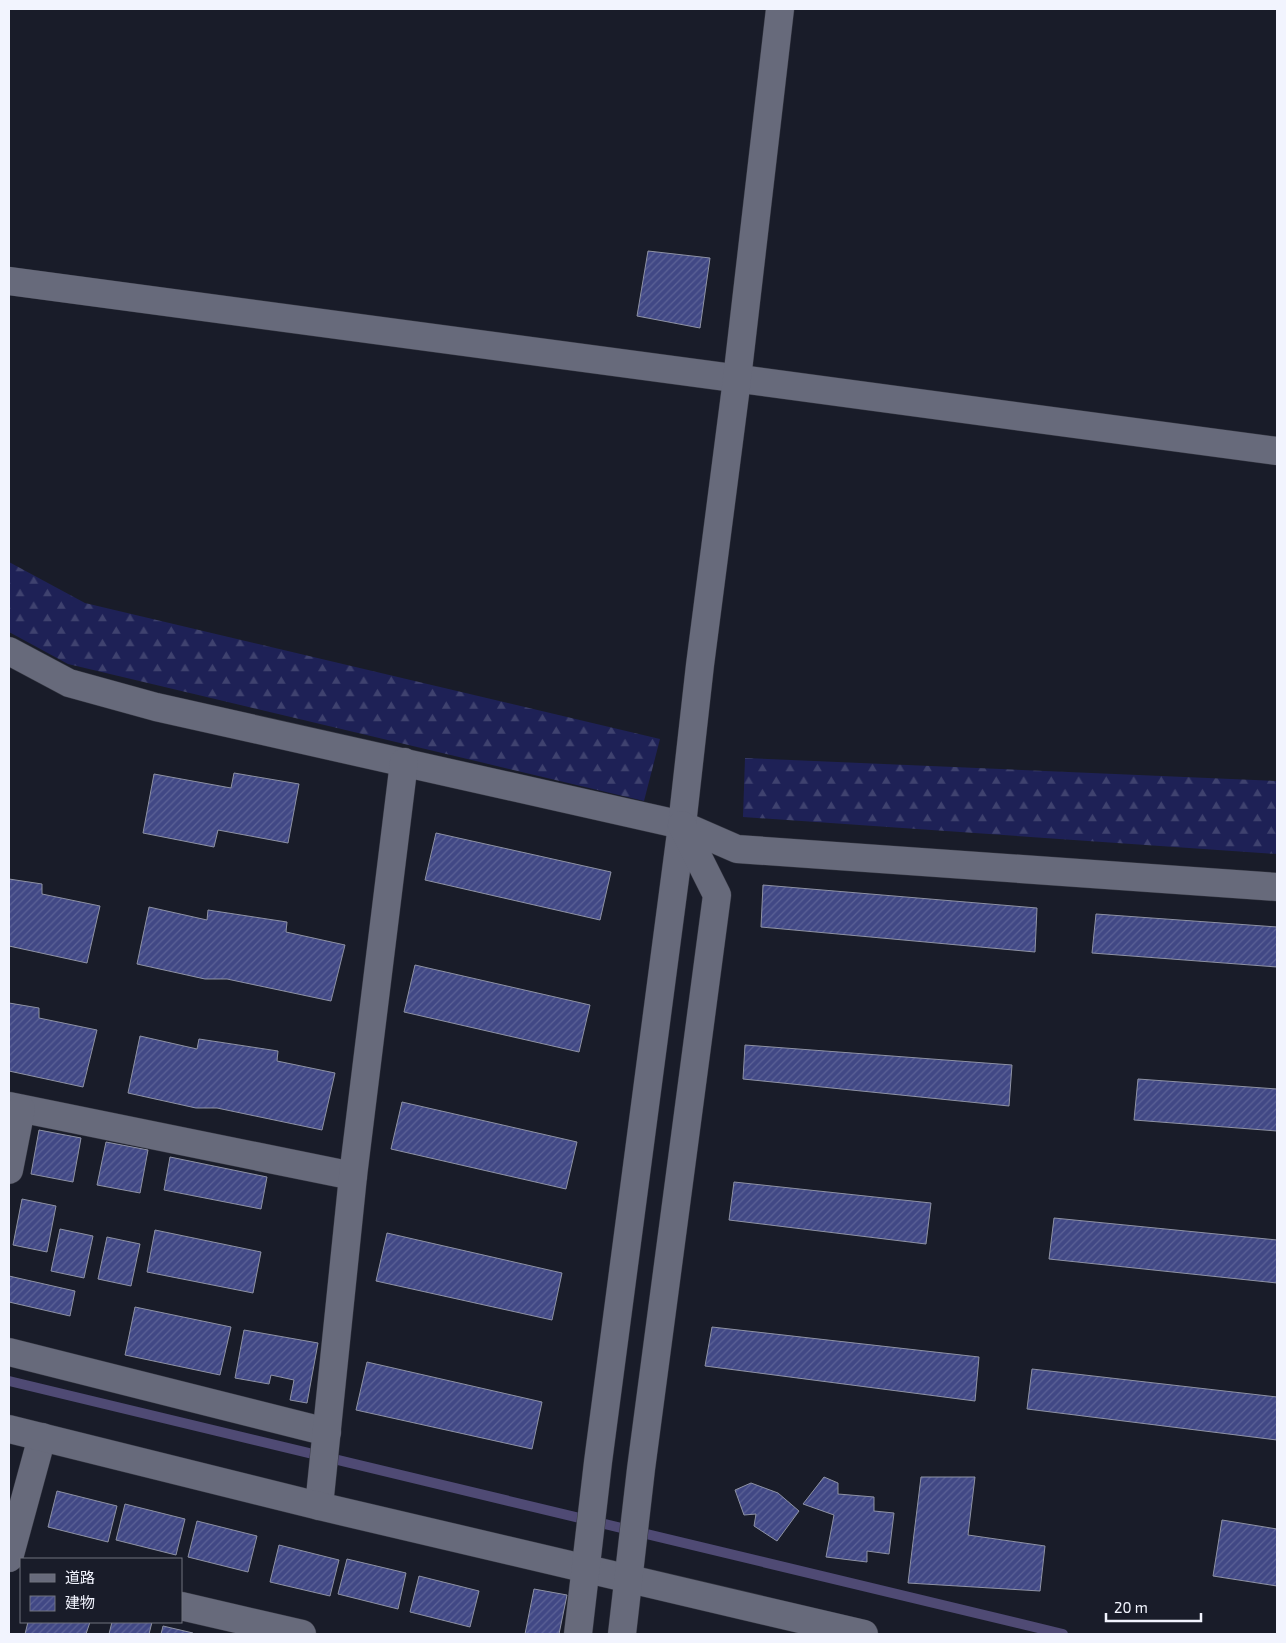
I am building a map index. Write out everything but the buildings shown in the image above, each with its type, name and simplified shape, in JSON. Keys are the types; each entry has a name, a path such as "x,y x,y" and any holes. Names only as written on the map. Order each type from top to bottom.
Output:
{"street":[{"path":"578,1634 599,1452 682,825 780,9"},
{"path":"9,281 1277,451"},
{"path":"9,651 69,683 156,706 682,825 737,849 1277,887"},
{"path":"319,1506 353,1176 404,762"},
{"path":"622,1634 641,1469 717,895 682,825"},
{"path":"9,1170 15,1108 353,1176"},
{"path":"9,1352 327,1432"},
{"path":"9,1429 319,1506 629,1578 821,1629 864,1634"},
{"path":"9,1558 42,1437"},
{"path":"182,1606 302,1634"}],"green space":[{"path":"9,562 85,603 660,739 644,801 68,664 9,632"},
{"path":"745,758 1277,781 1277,854 743,817"}],"waterway":[{"path":"9,1381 1063,1634"}]}
